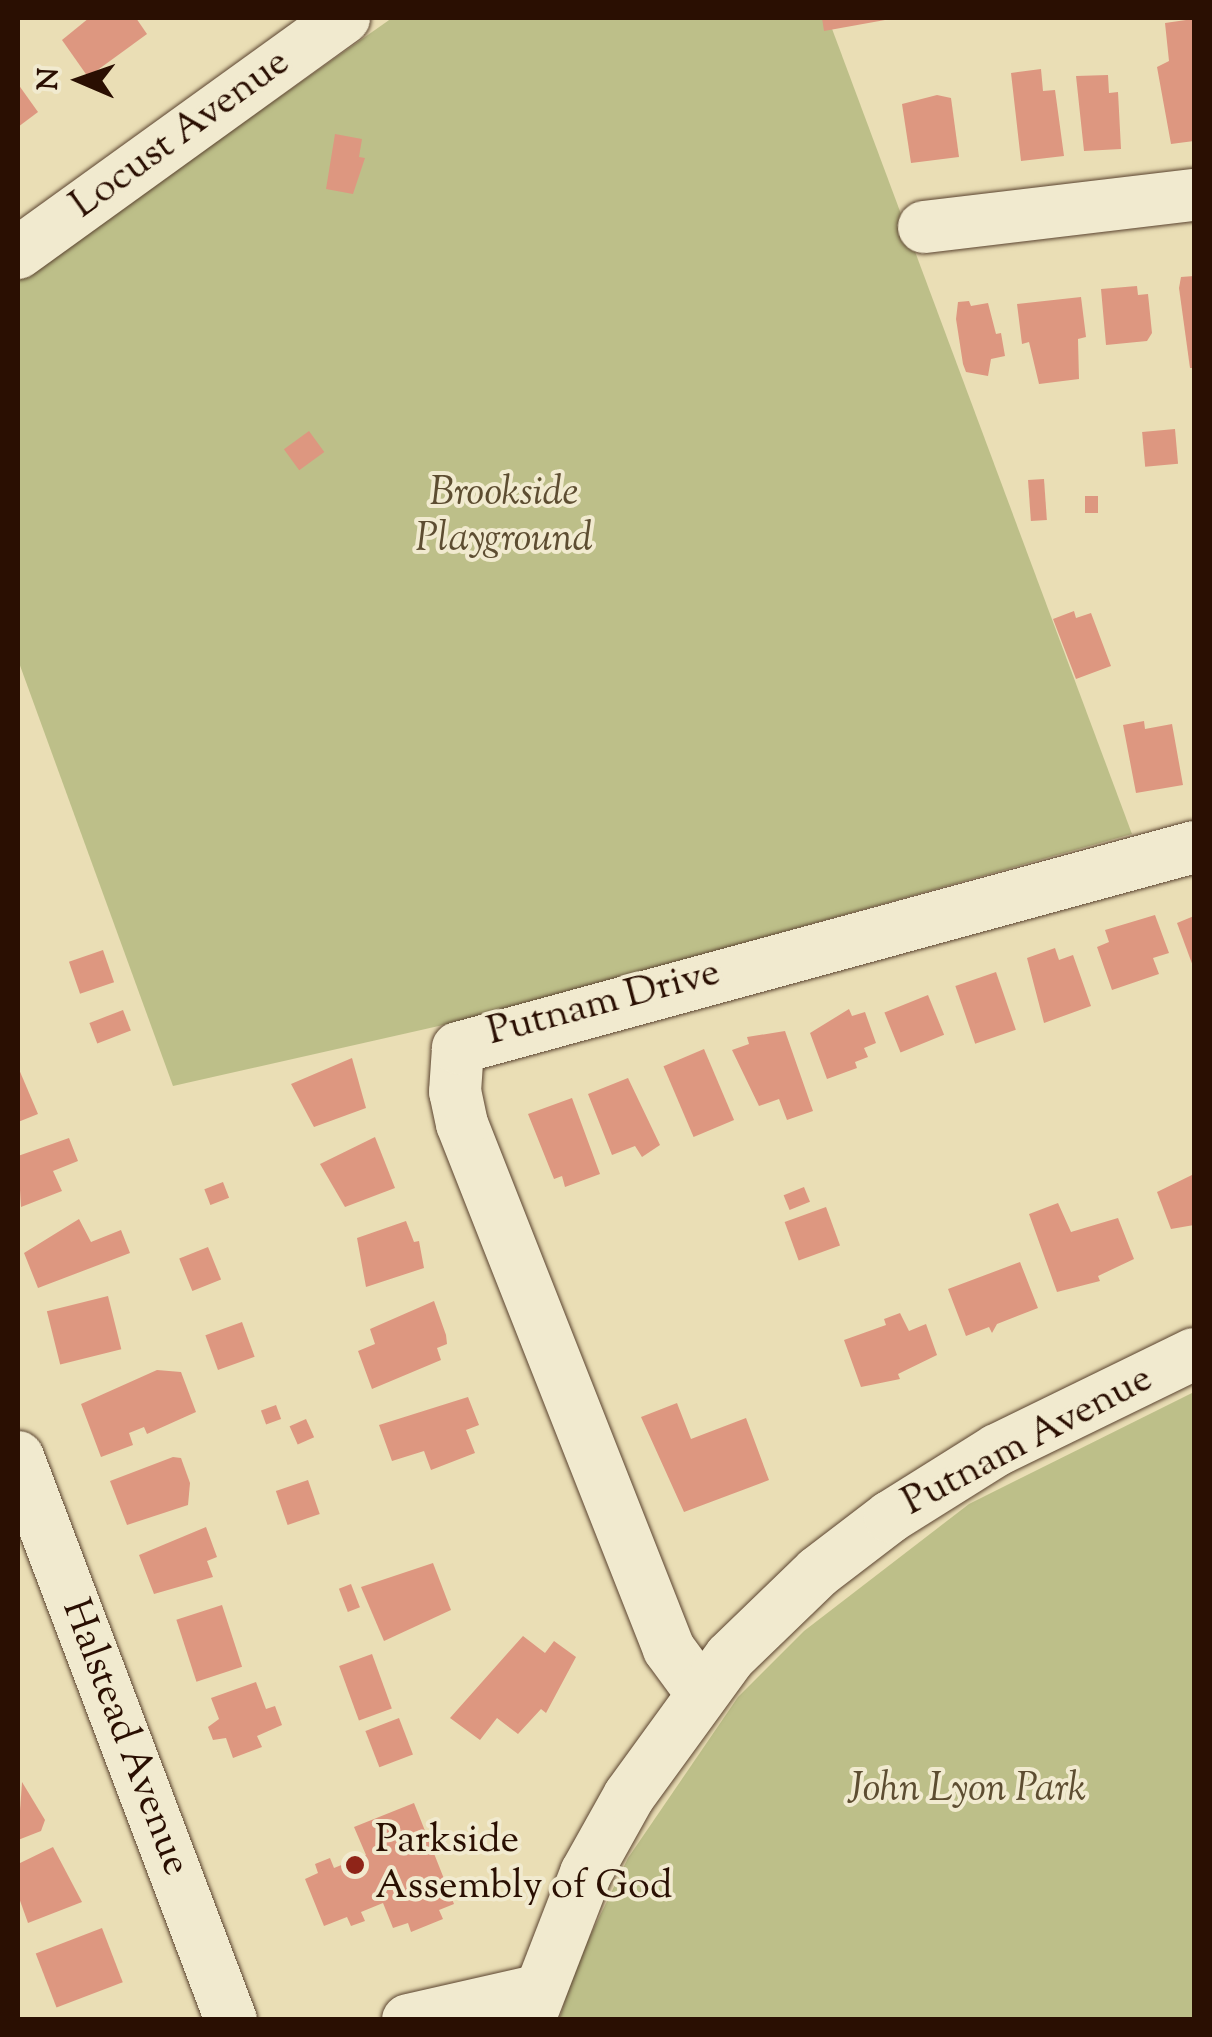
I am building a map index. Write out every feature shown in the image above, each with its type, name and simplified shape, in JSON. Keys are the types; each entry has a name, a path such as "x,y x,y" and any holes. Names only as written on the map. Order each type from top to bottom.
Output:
{"street":[{"name":"Locust Avenue","path":"18,253 344,18"},
{"path":"924,227 1194,195"},
{"name":"Putnam Drive","path":"702,1694 668,1649 462,1124 455,1092 458,1048 492,1034 1194,846"},
{"name":"Putnam Avenue","path":"533,2006 586,1872 628,1796 730,1657 818,1572 890,1517 997,1450 1194,1354"},
{"name":"Halstead Avenue","path":"18,1457 231,2020"},
{"path":"408,2020 533,2006"}],"green space":[{"name":"Brookside Playground","path":"392,18 828,18 1132,834 483,1016 173,1086 18,660 18,281"},
{"name":"John Lyon Park","path":"1194,1392 1194,2019 559,2020 575,1967 628,1858 738,1697 804,1631 969,1504"}],"building":[{"path":"89,18 136,18 147,34 88,77 62,40"},
{"path":"822,18 885,18 885,20 824,31"},
{"path":"1193,19 1194,141 1171,144 1157,67 1169,61 1165,23"},
{"path":"1041,69 1043,91 1055,90 1064,156 1021,161 1011,73"},
{"path":"1108,75 1109,93 1118,92 1121,149 1084,151 1076,76"},
{"path":"18,84 38,112 18,127"},
{"path":"937,95 951,98 959,157 911,163 902,104"},
{"path":"335,134 362,139 359,157 365,158 353,194 326,189"},
{"path":"1194,276 1194,368 1190,368 1179,288 1181,277"},
{"path":"1137,286 1138,295 1148,294 1152,333 1147,341 1106,345 1101,289"},
{"path":"1081,297 1086,337 1078,339 1079,379 1039,384 1029,342 1022,344 1017,304"},
{"path":"969,301 971,306 988,303 996,334 1001,333 1005,356 991,359 988,376 966,372 963,364 956,319 958,302"},
{"path":"1175,429 1178,464 1145,467 1142,432"},
{"path":"309,431 324,452 299,470 284,449"},
{"path":"1044,479 1047,520 1031,521 1028,480"},
{"path":"1085,496 1098,496 1098,513 1085,513"},
{"path":"1074,611 1076,618 1091,613 1111,666 1076,679 1053,619"},
{"path":"1144,721 1145,729 1172,724 1183,785 1136,793 1123,725"},
{"path":"1155,915 1169,953 1153,958 1159,974 1112,990 1097,947 1109,942 1105,930"},
{"path":"1194,916 1194,969 1177,923"},
{"path":"1055,948 1059,960 1073,955 1091,1006 1044,1023 1027,958"},
{"path":"103,950 114,982 80,994 69,962"},
{"path":"996,972 1016,1030 975,1044 955,986"},
{"path":"928,995 944,1035 901,1052 884,1013"},
{"path":"849,1009 852,1016 865,1012 876,1043 864,1048 868,1057 855,1062 857,1068 827,1079 810,1033"},
{"path":"123,1010 131,1031 97,1043 89,1023"},
{"path":"785,1031 813,1111 787,1120 779,1099 759,1106 732,1050 749,1044 747,1037"},
{"path":"704,1049 734,1120 694,1137 663,1066"},
{"path":"352,1058 366,1108 314,1127 291,1084"},
{"path":"18,1067 38,1114 18,1122"},
{"path":"628,1078 660,1145 642,1157 635,1146 612,1155 588,1094"},
{"path":"572,1098 600,1174 565,1187 562,1176 554,1179 528,1114"},
{"path":"375,1137 395,1188 345,1207 320,1164"},
{"path":"69,1138 78,1161 53,1171 62,1191 21,1207 18,1156"},
{"path":"1194,1174 1194,1225 1171,1229 1157,1192"},
{"path":"223,1182 229,1198 210,1205 204,1189"},
{"path":"804,1187 810,1202 790,1210 784,1195"},
{"path":"1058,1203 1071,1232 1118,1218 1134,1259 1098,1276 1100,1281 1057,1292 1029,1214"},
{"path":"826,1207 840,1246 799,1261 785,1222"},
{"path":"79,1219 91,1242 121,1230 130,1253 38,1288 24,1253"},
{"path":"406,1221 414,1242 419,1241 424,1268 366,1287 357,1238"},
{"path":"208,1247 221,1279 192,1291 179,1259"},
{"path":"1020,1262 1038,1308 997,1324 992,1333 989,1327 966,1336 948,1289"},
{"path":"108,1296 121,1349 60,1365 47,1311"},
{"path":"434,1301 446,1335 447,1344 437,1348 441,1360 372,1389 358,1351 375,1344 370,1329"},
{"path":"900,1313 909,1331 926,1324 937,1355 898,1374 900,1379 861,1387 844,1340 886,1325 884,1319"},
{"path":"242,1322 255,1357 218,1370 205,1335"},
{"path":"157,1370 181,1372 196,1412 147,1434 144,1427 129,1433 133,1445 101,1457 81,1404"},
{"path":"468,1397 479,1425 466,1430 475,1453 431,1470 424,1451 392,1461 379,1425"},
{"path":"677,1403 691,1439 746,1418 769,1480 684,1512 641,1417"},
{"path":"276,1405 281,1419 266,1425 261,1410"},
{"path":"306,1419 314,1437 298,1445 290,1426"},
{"path":"173,1457 181,1458 190,1483 188,1505 127,1525 110,1481"},
{"path":"308,1480 320,1514 288,1525 276,1491"},
{"path":"206,1527 217,1557 207,1561 213,1577 154,1594 139,1555"},
{"path":"433,1563 451,1610 384,1641 361,1587"},
{"path":"351,1584 360,1607 348,1612 339,1589"},
{"path":"222,1605 242,1667 196,1682 176,1620"},
{"path":"523,1636 545,1653 554,1641 576,1657 546,1713 541,1709 518,1734 497,1718 480,1740 450,1718"},
{"path":"372,1654 392,1709 359,1720 339,1666"},
{"path":"256,1682 266,1709 275,1706 282,1725 257,1736 262,1747 233,1758 226,1738 213,1740 208,1727 219,1719 211,1698"},
{"path":"399,1718 413,1754 379,1767 365,1731"},
{"path":"22,1782 45,1820 41,1831 18,1840"},
{"name":"Parkside Assembly of God","path":"414,1803 454,1904 439,1910 443,1919 411,1932 408,1923 393,1928 383,1903 361,1912 365,1921 351,1926 347,1917 324,1926 305,1879 318,1873 315,1864 330,1858 334,1868 366,1855 354,1827"},
{"path":"53,1847 82,1902 28,1923 18,1895 18,1864"},
{"path":"102,1928 123,1982 57,2008 36,1953"}],"place":[{"name":"Parkside Assembly of God","path":"355,1865"}]}
